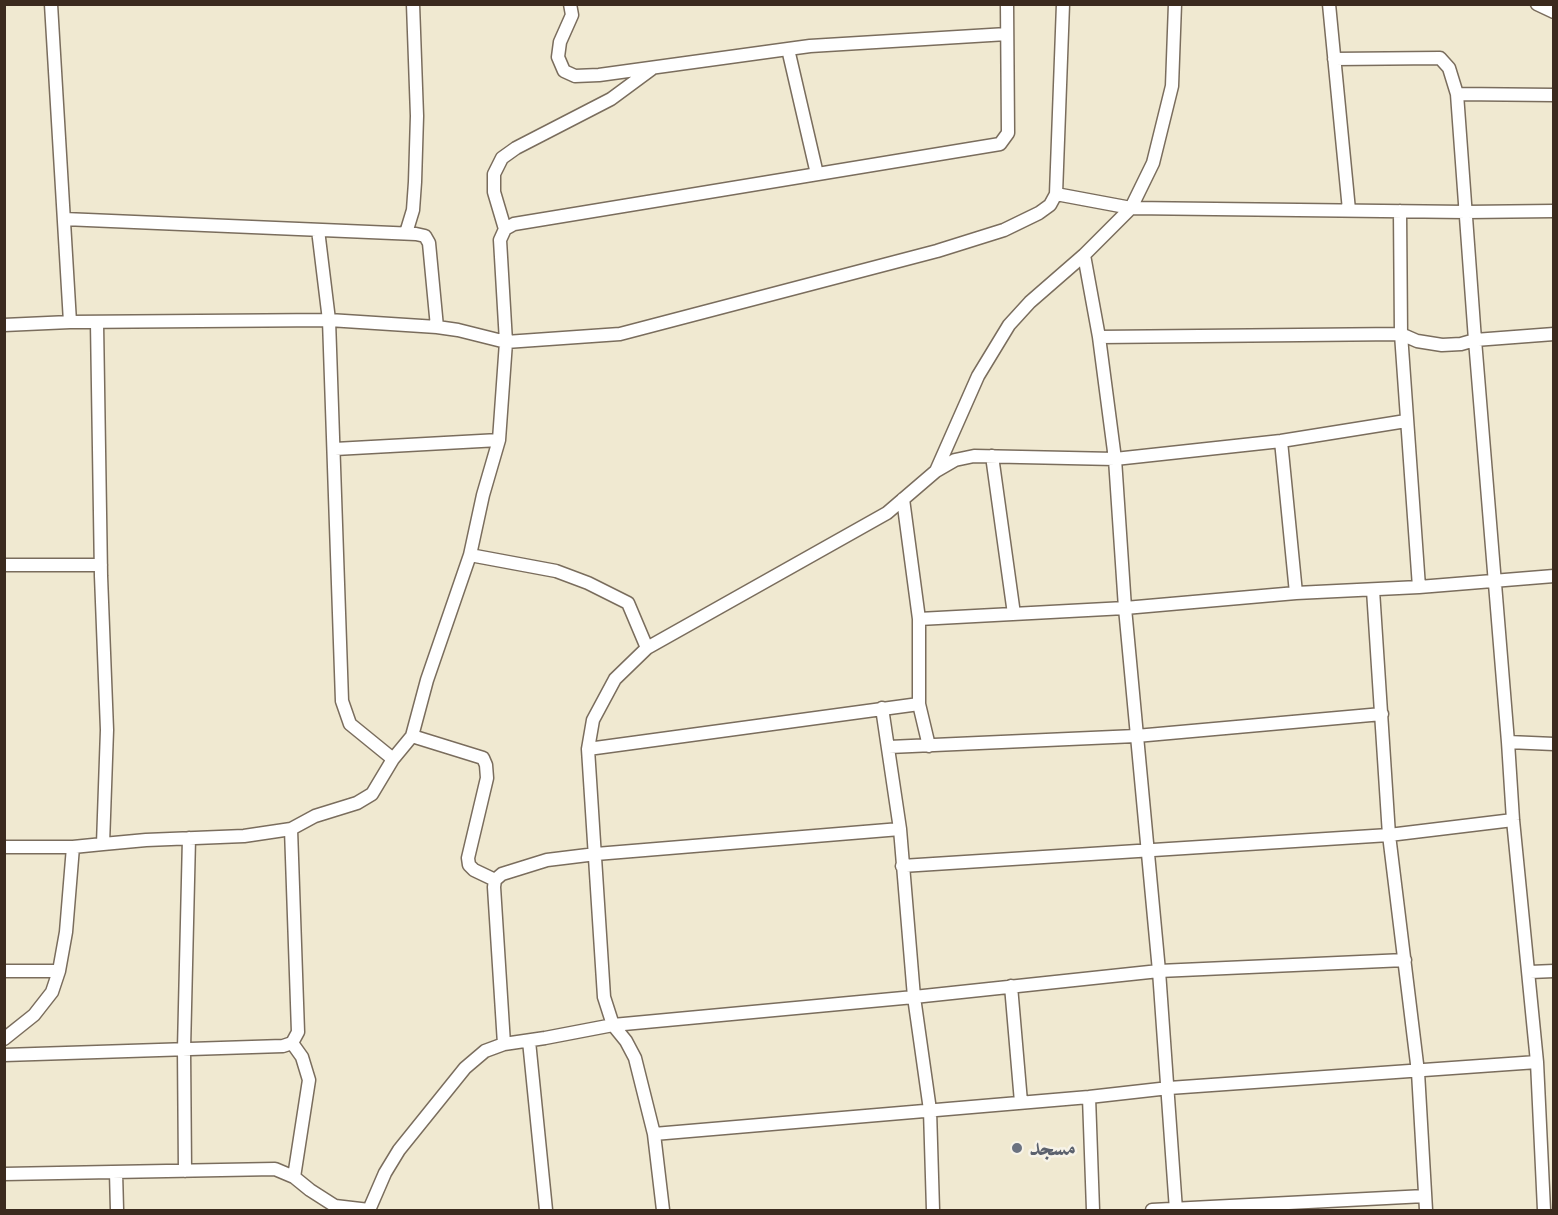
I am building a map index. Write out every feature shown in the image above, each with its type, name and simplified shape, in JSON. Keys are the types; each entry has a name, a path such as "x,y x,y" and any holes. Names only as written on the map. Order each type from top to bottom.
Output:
{"street":[{"path":"51,4 69,322"},
{"path":"406,233 412,210 416,162 417,116 413,4"},
{"path":"570,4 572,15 560,42 558,57 564,71 575,76 653,68 810,45 1007,34"},
{"path":"5,846 73,847 244,836 291,829 315,816 357,803 372,794 393,759 412,736 428,680 470,555 483,495 499,440 506,342 500,240 505,229 514,224 1000,144 1008,133 1007,4"},
{"path":"4,325 69,322 329,320 437,327 506,342 620,334 937,251 1004,230 1039,213 1050,205 1056,194 1064,4"},
{"path":"936,471 978,376 1009,324 1131,208 1153,163 1172,86 1175,4"},
{"path":"1329,4 1349,210"},
{"path":"1537,4 1554,12"},
{"path":"788,49 817,174"},
{"path":"1334,59 1440,58 1449,68 1457,94 1474,340 1513,820 1538,1062 1544,1210"},
{"path":"505,229 494,192 494,174 502,158 516,148 611,99 653,68"},
{"path":"1457,94 1554,95"},
{"path":"1056,194 1131,208 1554,211"},
{"path":"1400,211 1401,334 1419,587"},
{"path":"64,219 406,233 425,236 429,243 437,327"},
{"path":"318,230 329,320 342,701 350,724 393,759"},
{"path":"1084,255 1099,337 1115,459 1125,608 1169,1088 1176,1210"},
{"path":"97,323 101,565 107,730 103,844"},
{"path":"1099,337 1401,334 1417,341 1442,345 1461,344 1474,340 1554,334"},
{"path":"663,1210 654,1134 635,1058 626,1041 613,1025 604,997 588,749 593,720 615,679 647,648 887,513 936,471 955,460 974,456 1115,459 1281,441 1406,421"},
{"path":"335,449 499,440"},
{"path":"1281,441 1296,593"},
{"path":"992,456 1014,614"},
{"path":"903,499 919,619 919,704 928,746"},
{"path":"470,555 556,572 588,583 628,603 647,648"},
{"path":"4,565 101,565"},
{"path":"919,619 1125,608 1296,593 1419,587 1554,576"},
{"path":"1373,590 1389,835 1418,1071 1426,1210"},
{"path":"588,749 919,704"},
{"path":"882,708 900,829 914,997 930,1110 933,1210"},
{"path":"889,747 1136,736 1382,714"},
{"path":"412,736 483,758 487,778 468,858 469,865 474,870 495,880"},
{"path":"1508,742 1554,744"},
{"path":"902,866 1389,835 1513,820"},
{"path":"4,1055 283,1046 292,1043 298,1032 291,829"},
{"path":"504,1044 494,887 495,880 502,874 547,860 596,854 900,829"},
{"path":"185,1171 184,1049 189,838"},
{"path":"4,1039 34,1015 52,992 66,932 73,847"},
{"path":"4,1174 275,1169 294,1177 335,1206 369,1210 385,1173 399,1150 465,1068 485,1051 504,1044 613,1025 914,997 1159,970 1405,960"},
{"path":"4,971 58,971"},
{"path":"1530,972 1554,971"},
{"path":"1011,986 1021,1102"},
{"path":"529,1041 546,1210"},
{"path":"292,1043 302,1057 309,1080 294,1177"},
{"path":"654,1134 1089,1097 1169,1088 1538,1062"},
{"path":"1089,1097 1094,1210"},
{"path":"116,1172 117,1210"},
{"path":"1152,1210 1425,1196"}],"place":[{"name":"مسجد","path":"1017,1148"}]}
